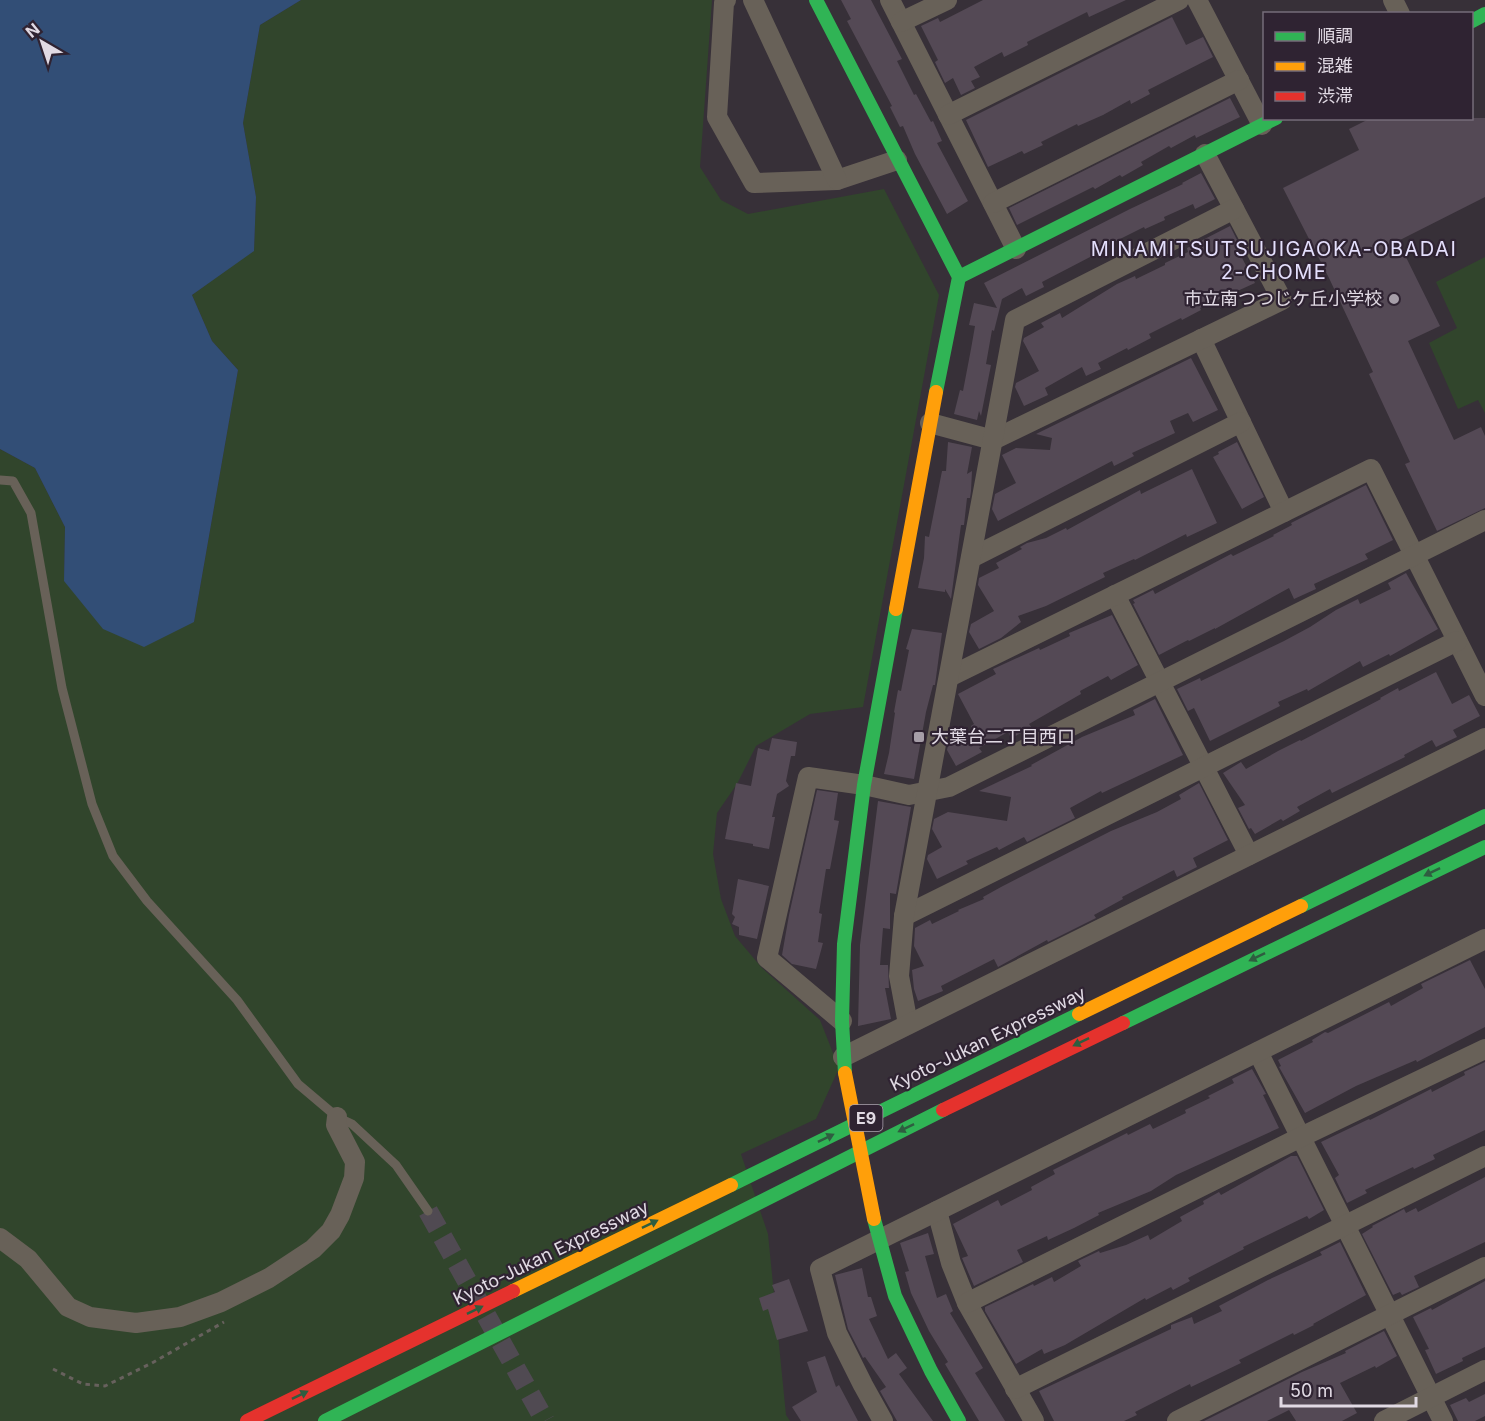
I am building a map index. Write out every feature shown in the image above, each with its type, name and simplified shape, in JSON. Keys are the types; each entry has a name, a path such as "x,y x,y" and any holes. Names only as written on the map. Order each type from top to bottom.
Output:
{"main road":[{"path":"816,0 959,277 864,785 844,944 842,1021 844,1065 874,1219 895,1296 931,1371 959,1421"},
{"path":"959,277 1269,122"},
{"name":"Kyoto-Jukan Expressway","path":"248,1421 1485,816"},
{"name":"E9","path":"325,1421 885,1138 1485,847"}],"street":[{"path":"726,0 717,117 753,183 837,180 897,160"},
{"path":"753,0 837,180"},
{"path":"890,0 1016,249"},
{"path":"901,22 947,0"},
{"path":"948,115 1179,0"},
{"path":"1197,0 1239,80 1263,114"},
{"path":"993,203 1239,80"},
{"path":"930,423 993,440 1282,300 1205,154"},
{"path":"908,1024 899,976 904,916 1015,320 1234,209"},
{"path":"1201,339 1284,512"},
{"path":"971,558 1241,422"},
{"path":"949,677 1371,469 1485,696"},
{"path":"842,1021 767,958 808,777 864,785 909,795 949,787 1485,520"},
{"path":"1115,595 1249,855"},
{"path":"904,916 1457,640"},
{"path":"844,1065 908,1024 1485,738"},
{"path":"883,1421 862,1386 837,1333 820,1269 1258,1052 1483,946"},
{"path":"967,1303 1301,1137 1485,1049"},
{"path":"1258,1052 1443,1421"},
{"path":"0,1238 28,1259 68,1307 90,1317 136,1323 180,1317 221,1302 269,1278 313,1249 331,1231 340,1215 354,1178 355,1162 336,1125 337,1117"},
{"path":"1015,1389 1485,1156"},
{"path":"937,1211 951,1263 967,1303 1034,1421"},
{"path":"1177,1421 1485,1267"},
{"path":"1384,1421 1485,1370"}],"lane":[{"path":"0,480 13,481 31,513 67,710 92,804 113,856 147,901 237,1000 298,1084 337,1117 352,1124 396,1166 428,1211"}],"path":[{"path":"53,1369 83,1384 105,1386 152,1363 224,1322"}],"green space":[{"path":"301,0 712,0 700,167 721,200 748,214 884,189 939,295 863,707 810,714 756,746 737,784 717,813 713,854 721,899 735,936 762,968 820,1020 839,1068 816,1119 741,1154 768,1234 786,1415 790,1421 0,1421 0,449 35,468 65,527 64,581 194,622 238,370 212,341 192,295 254,250 256,197 243,123 260,25"},
{"path":"1485,257 1485,413 1478,400 1458,409 1429,343 1457,328 1436,282"}],"water":[{"path":"0,0 301,0 260,25 243,123 256,197 254,251 192,295 212,341 238,370 194,622 144,647 103,629 64,581 65,527 35,468 0,449"}],"building":[{"path":"841,0 871,0 902,59 897,61 914,95 916,94 931,122 933,121 942,141 937,143 968,201 947,214 847,21 851,19"},
{"path":"983,0 1126,0 1089,17 1087,12 1027,42 1028,45 1004,57 1002,52 974,67 980,77 971,81 975,88 961,95 953,78 945,83 935,62 938,60 921,26 938,18 940,22"},
{"path":"1172,17 1186,45 1203,37 1213,57 1148,90 1150,94 1131,104 1130,100 1103,115 1078,126 1077,124 1041,142 1043,145 1024,154 1022,151 988,167 966,120"},
{"path":"1230,98 1240,117 1196,138 1195,135 1171,148 1169,146 1141,162 1143,165 1122,177 1120,175 1095,189 1093,187 1017,225 1009,208"},
{"path":"1485,118 1485,197 1398,241 1440,326 1408,341 1454,440 1481,427 1485,436 1485,508 1437,531 1405,464 1410,462 1369,374 1373,372 1283,188 1359,150 1349,129 1367,120"},
{"path":"1201,173 1215,199 1195,209 1193,204 1164,217 1165,220 1145,229 1144,227 1116,241 1042,282 1044,287 1026,296 1022,288 1002,299 994,331 992,330 986,364 991,365 981,416 979,411 977,420 954,414 960,390 963,391 971,349 975,326 969,325 974,303 997,308 984,283"},
{"path":"1230,226 1242,250 1239,252 1255,283 1149,334 1151,338 1098,363 1101,369 1086,376 1082,367 1045,388 1048,395 1024,406 1015,387 1016,383 1039,371 1023,341 1024,338 1044,327 1041,323 1060,313 1062,318 1117,284 1135,276 1136,279 1165,265 1188,252 1187,248"},
{"path":"1191,358 1218,410 1193,422 1188,413 1170,421 1175,433 1132,453 1134,456 1114,466 1112,461 998,521 992,509 995,494 1016,483 1002,455 1016,448 1050,450 1052,438 1036,434"},
{"path":"948,442 972,447 967,474 972,471 971,491 970,498 967,498 964,525 961,525 951,599 945,589 945,592 918,588 924,558 925,536 929,537 942,471 946,471"},
{"path":"1237,442 1264,497 1242,509 1213,457"},
{"path":"1192,469 1217,523 1187,537 1186,534 1135,560 1103,573 1105,577 1046,606 1018,616 1021,622 1001,638 979,649 969,632 971,624 994,611 978,585 979,578 999,568 996,563 1022,549 1020,547 1027,543 1046,538 1066,528 1067,530 1140,490 1141,494"},
{"path":"1366,485 1393,540 1365,554 1368,559 1314,584 1316,589 1294,599 1289,588 1215,629 1159,655 1133,600 1153,590 1155,594 1231,554 1233,556 1274,536 1292,525 1291,523"},
{"path":"1406,573 1438,629 1390,656 1389,654 1363,667 1360,661 1308,691 1307,689 1278,702 1280,706 1210,741 1194,708 1188,711 1177,689 1200,678 1201,681 1284,641 1358,599 1360,604 1391,589 1388,583"},
{"path":"1112,615 1138,665 1111,680 1108,676 1080,691 1081,694 1029,724 1032,728 1011,738 1008,732 979,748 982,752 956,766 947,750 948,746 974,731 971,726 974,724 958,694 996,674 993,669 1039,648 1040,650 1070,636 1069,633"},
{"path":"912,629 942,633 935,685 933,685 926,712 914,779 884,774 898,690 901,691 909,650 906,649"},
{"path":"1436,672 1452,704 1469,695 1480,716 1453,730 1457,737 1436,747 1432,740 1404,755 1405,757 1332,793 1330,789 1297,807 1300,811 1283,821 1281,819 1255,834 1251,828 1249,829 1238,808 1245,805 1223,773 1241,762 1246,769 1398,688 1399,691"},
{"path":"1155,699 1183,755 1102,793 1101,791 1070,808 1075,818 1027,842 1024,837 999,850 997,847 966,861 968,864 937,879 927,859 928,855 942,847 932,829 934,819 948,812 1007,821 1011,797 979,791 1032,766 1082,737 1135,715 1133,710"},
{"path":"772,738 797,742 795,756 791,756 786,781 789,786 777,794 769,849 725,839 736,783 751,786 758,748 769,751"},
{"path":"1199,783 1228,840 1193,858 1197,867 1177,877 1174,870 1122,897 1123,899 1094,915 1096,918 1048,942 1047,940 998,967 994,959 941,986 943,991 918,1001 912,970 924,966 914,946 915,928 930,920 932,924 1111,831 1157,812 1181,799 1179,795"},
{"path":"817,790 838,793 834,820 839,821 830,869 826,869 819,913 822,914 818,942 823,943 816,969 792,964 782,955"},
{"path":"878,801 911,807 896,894 890,893 890,929 883,928 880,965 888,965 889,988 885,988 891,1019 858,1026 860,945"},
{"path":"738,879 769,886 757,939 739,935 739,927 732,924 735,917 732,914"},
{"path":"1470,960 1485,989 1485,1027 1417,1062 1416,1060 1356,1086 1305,1113 1279,1067 1281,1066 1278,1060 1313,1042 1312,1040 1325,1032 1328,1033 1389,1002 1391,1006 1423,988 1421,984"},
{"path":"1485,1062 1485,1130 1433,1155 1435,1159 1365,1190 1367,1193 1347,1203 1335,1178 1339,1175 1321,1142 1431,1089 1432,1092"},
{"path":"1252,1069 1266,1094 1263,1095 1279,1128 1176,1175 1151,1191 1098,1213 1099,1215 1074,1228 1048,1240 1047,1236 1017,1250 1023,1262 974,1286 962,1258 968,1256 953,1224 998,1200 1001,1206 1032,1190 1031,1187 1055,1174 1053,1170 1127,1133 1128,1135 1150,1124 1153,1129 1186,1113 1185,1110 1210,1098 1208,1096 1234,1083 1232,1079"},
{"path":"1291,1156 1297,1156 1324,1210 1309,1219 1307,1216 1243,1247 1244,1249 1188,1278 1190,1281 1173,1290 1171,1287 1146,1300 1145,1298 1065,1345 1044,1354 1042,1349 1016,1364 985,1311 985,1307 1052,1277 1054,1282 1081,1266 1078,1261 1099,1251 1100,1253 1126,1245 1148,1235 1150,1240 1182,1221 1180,1217 1204,1204 1203,1201 1219,1192 1221,1195"},
{"path":"1485,1177 1485,1242 1414,1276 1419,1287 1402,1295 1400,1292 1393,1295 1362,1234 1404,1209 1406,1213 1416,1208 1418,1212"},
{"path":"928,1233 934,1254 925,1256 937,1298 946,1294 953,1311 950,1313 983,1368 975,1373 1005,1421 979,1421 945,1364 948,1362 929,1331 911,1293 905,1272 909,1271 900,1243"},
{"path":"1340,1242 1366,1295 1314,1325 1239,1360 1241,1363 1191,1387 1190,1384 1135,1412 1137,1415 1124,1421 1054,1421 1039,1391 1171,1329 1171,1325 1192,1317 1194,1324 1222,1311 1219,1306 1322,1255 1320,1252"},
{"path":"862,1268 868,1297 871,1297 877,1316 869,1319 888,1359 896,1353 907,1368 899,1374 933,1421 897,1421 880,1391 886,1387 865,1357 863,1358 848,1329 835,1275"},
{"path":"789,1279 808,1331 777,1340 768,1309 763,1311 759,1298 775,1292 772,1285"},
{"path":"1485,1281 1485,1347 1436,1374 1425,1350 1429,1349 1413,1317 1431,1308 1432,1310"},
{"path":"1384,1331 1397,1356 1376,1368 1375,1366 1340,1383 1357,1413 1342,1421 1296,1421 1289,1410 1267,1421 1204,1421 1302,1372 1346,1353 1345,1351"},
{"path":"825,1356 836,1387 839,1385 858,1421 801,1421 792,1407 817,1392 807,1362"},
{"path":"1485,1394 1485,1416 1475,1421 1458,1421 1450,1405 1466,1398 1469,1402"}],"tunnel":[{"path":"428,1211 545,1421"}],"traffic: fast":[{"path":"816,0 959,277 936,392"},
{"path":"1473,20 1485,14"},
{"path":"959,277 1272,120"},
{"path":"845,1073 842,1021 844,944 864,785 896,609"},
{"path":"1301,906 1485,816"},
{"path":"1123,1023 1485,847"},
{"path":"731,1185 1079,1014"},
{"path":"325,1421 943,1110"},
{"path":"874,1219 895,1296 931,1371 959,1421"}],"traffic: slow":[{"path":"896,609 936,392"},
{"path":"1079,1014 1301,906"},
{"path":"845,1073 874,1219"},
{"path":"513,1291 731,1185"}],"traffic: jam":[{"path":"943,1110 1123,1023"},
{"path":"247,1421 513,1291"}],"place":[{"name":"市立南つつじケ丘小学校","path":"1394,299"},
{"name":"大葉台二丁目西口","path":"919,737"}],"district":[{"name":"MINAMITSUTSUJIGAOKA-OBADAI 2-CHOME","path":"1274,260"}]}
